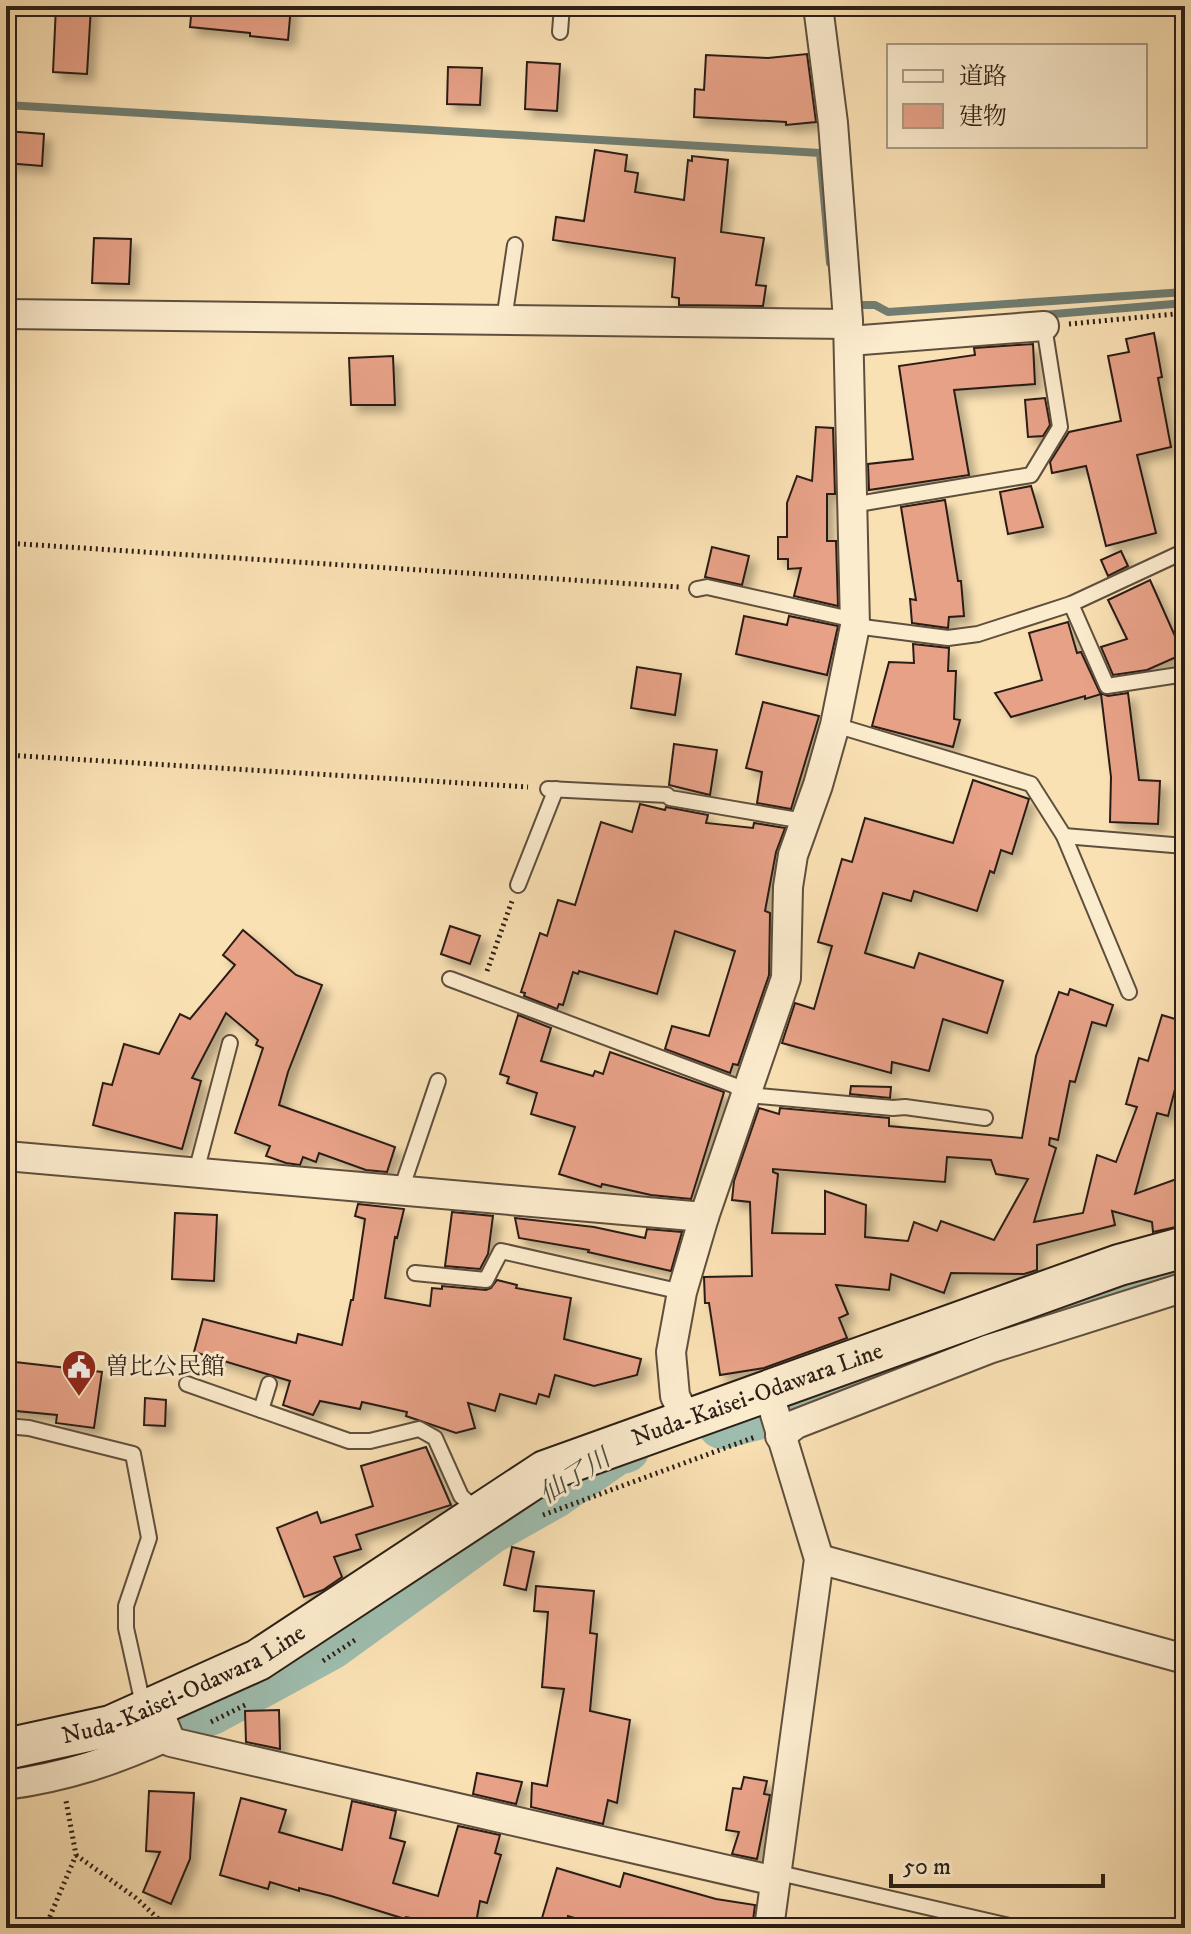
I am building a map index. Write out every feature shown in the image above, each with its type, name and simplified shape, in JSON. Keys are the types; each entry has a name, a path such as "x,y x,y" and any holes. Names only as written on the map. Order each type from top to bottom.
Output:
{"main road":[{"name":"Nuda-Kaisei-Odawara Line","path":"6,1749 156,1718 258,1660 545,1471 1119,1265 1185,1247"}],"street":[{"path":"687,1420 675,1396 671,1352 682,1292 704,1217 786,978 788,887 793,855 835,725 855,623 849,328 833,123 818,6"},
{"path":"6,314 849,328 1044,326"},
{"path":"6,1156 704,1217"},
{"path":"780,1436 796,1424 989,1349 1185,1287"},
{"path":"768,1391 819,1559 769,1928"},
{"path":"819,1559 1185,1659"},
{"path":"6,1785 61,1777 123,1757 156,1718 171,1742 775,1876"}],"lane":[{"path":"560,32 562,6"},
{"path":"504,320 515,245"},
{"path":"852,505 1031,475 1060,427 1044,326"},
{"path":"697,589 707,587 855,623 948,638 978,634 1071,604 1185,551"},
{"path":"1071,604 1107,686 1185,674"},
{"path":"835,725 1031,784 1064,836 1129,992"},
{"path":"518,885 552,789 667,795 804,821"},
{"path":"1064,836 1185,846"},
{"path":"450,979 719,1079 748,1095 905,1107 985,1118"},
{"path":"196,1172 230,1043"},
{"path":"401,1190 438,1081"},
{"path":"415,1273 486,1280 501,1251 682,1292"},
{"path":"187,1384 349,1441 370,1441 419,1429 435,1438 461,1496 479,1513"},
{"path":"261,1410 269,1384"},
{"path":"6,1426 29,1428 133,1454 149,1538 126,1606 126,1628 156,1718"},
{"path":"775,1876 1018,1928"}],"path":[{"path":"1044,326 1185,313"},
{"path":"6,543 697,589"},
{"path":"6,755 552,789"},
{"path":"480,990 518,885"},
{"path":"533,1519 764,1434 780,1436"},
{"path":"317,1664 356,1640"},
{"path":"156,1718 226,1717 252,1702"},
{"path":"45,1928 76,1855 61,1777"},
{"path":"76,1855 136,1898 168,1928"}],"building":[{"path":"56,6 91,6 87,74 53,72"},
{"path":"192,6 291,6 288,40 190,27"},
{"path":"807,54 816,122 786,125 786,122 694,117 695,89 704,90 706,55 768,58"},
{"path":"527,62 560,64 557,111 525,109"},
{"path":"448,67 482,68 480,105 447,104"},
{"path":"6,131 44,134 42,166 6,163"},
{"path":"595,150 627,155 625,171 638,173 635,192 684,200 688,160 692,161 692,156 728,160 721,232 764,238 756,285 766,286 763,306 679,305 679,298 672,297 675,258 553,240 556,217 584,221"},
{"path":"94,238 131,239 129,284 92,283"},
{"path":"1154,333 1162,377 1158,378 1171,447 1137,455 1156,533 1106,546 1086,466 1052,473 1050,462 1069,432 1121,421 1108,356 1129,352 1126,339"},
{"path":"1033,344 1035,384 954,390 969,475 869,490 868,464 913,459 899,366 975,355 974,348"},
{"path":"393,356 395,405 351,405 349,358"},
{"path":"1045,398 1050,425 1043,436 1028,437 1025,400"},
{"path":"816,427 833,428 835,494 827,494 827,541 836,541 838,606 794,596 801,568 788,569 788,559 778,559 778,537 787,537 787,503 797,476 812,481"},
{"path":"1031,486 1043,527 1008,534 1000,492"},
{"path":"945,500 958,581 961,581 964,616 949,617 948,628 912,623 910,599 916,600 901,507"},
{"path":"712,547 749,556 742,585 705,577"},
{"path":"1121,551 1128,566 1108,576 1101,560"},
{"path":"1150,580 1183,654 1147,670 1113,675 1101,647 1127,639 1108,600"},
{"path":"744,616 787,625 789,616 838,626 827,675 736,654"},
{"path":"1068,622 1077,653 1081,652 1100,693 1108,696 1128,693 1139,780 1160,781 1158,824 1110,822 1111,777 1101,694 1011,717 995,693 1042,680 1029,633"},
{"path":"913,644 949,648 948,671 956,671 954,719 960,720 953,747 872,726 889,662 914,663"},
{"path":"637,667 681,674 675,715 631,708"},
{"path":"763,702 819,716 791,809 757,803 762,772 746,768"},
{"path":"674,744 717,750 710,795 669,785"},
{"path":"973,780 1029,799 1012,854 1001,850 994,873 990,871 977,911 914,891 911,901 883,893 865,953 914,968 919,953 1003,981 987,1033 943,1019 929,1071 892,1062 891,1073 782,1043 795,1003 814,1009 832,946 818,942 842,859 852,862 865,818 953,843"},
{"path":"640,804 708,815 706,823 753,828 754,823 785,828 776,852 765,911 770,913 769,975 738,1065 733,1064 730,1073 665,1049 672,1026 709,1036 735,951 675,931 657,994 579,971 578,974 573,972 563,1005 559,1004 557,1009 521,992 540,933 547,936 558,900 575,905 601,822 632,832"},
{"path":"450,926 480,936 470,964 441,954"},
{"path":"243,930 296,975 322,985 288,1072 279,1105 395,1147 387,1172 366,1170 319,1153 316,1162 303,1157 300,1165 286,1163 266,1156 270,1146 235,1133 263,1048 256,1045 258,1040 226,1013 192,1078 201,1081 182,1149 93,1125 103,1083 112,1085 124,1044 159,1054 180,1014 190,1019 235,965 223,955"},
{"path":"1070,989 1113,1005 1106,1026 1092,1022 1075,1082 1070,1081 1058,1140 1050,1138 1049,1145 1056,1148 1034,1222 1083,1213 1097,1155 1116,1162 1137,1107 1126,1104 1139,1058 1148,1061 1162,1015 1185,1022 1185,1051 1168,1116 1157,1113 1135,1194 1185,1176 1185,1225 1153,1232 1152,1222 1112,1211 1115,1225 1037,1245 1037,1270 1024,1274 951,1273 944,1293 891,1274 889,1290 836,1285 848,1314 839,1318 847,1338 764,1368 720,1375 709,1303 705,1303 704,1277 752,1276 750,1202 732,1200 734,1181 759,1108 779,1114 780,1108 889,1118 889,1126 1022,1138 1036,1056 1059,992 1068,995","holes":["947,1157 991,1160 996,1174 1028,1179 994,1240 941,1221 937,1231 914,1222 908,1241 865,1237 866,1205 825,1191 825,1234 772,1233 778,1174 773,1169 945,1182"]},
{"path":"518,1015 551,1028 541,1061 593,1076 595,1071 603,1074 610,1052 724,1092 691,1199 651,1195 602,1184 601,1187 559,1174 575,1127 531,1114 537,1093 507,1083 509,1077 500,1074"},
{"path":"851,1086 891,1087 890,1098 850,1094"},
{"path":"358,1204 404,1209 395,1237 385,1298 430,1306 432,1288 486,1290 497,1280 517,1285 516,1288 571,1298 564,1339 641,1359 637,1375 594,1386 555,1375 549,1397 539,1394 536,1404 500,1394 495,1411 468,1403 475,1428 456,1433 406,1416 407,1412 362,1402 360,1409 320,1401 313,1415 283,1405 290,1381 194,1352 203,1319 296,1343 298,1334 342,1345 353,1300 365,1219 355,1216"},
{"path":"452,1212 493,1216 488,1254 480,1269 445,1266"},
{"path":"175,1213 217,1215 214,1281 172,1279"},
{"path":"515,1218 594,1227 645,1238 647,1229 682,1232 671,1271 589,1250 519,1238"},
{"path":"6,1361 102,1372 94,1428 56,1423 57,1415 6,1410"},
{"path":"145,1398 166,1400 165,1426 144,1425"},
{"path":"426,1447 451,1505 356,1535 361,1549 334,1557 342,1577 323,1590 304,1597 277,1528 317,1512 321,1523 373,1506 361,1466"},
{"path":"512,1547 534,1552 526,1590 504,1585"},
{"path":"536,1586 594,1591 590,1633 597,1634 590,1711 630,1720 617,1803 608,1800 603,1824 531,1807 532,1783 547,1786 564,1689 542,1687 548,1612 534,1611"},
{"path":"279,1710 280,1749 246,1742 245,1711"},
{"path":"477,1773 522,1782 516,1804 473,1794"},
{"path":"744,1777 767,1781 764,1794 770,1795 757,1859 732,1854 739,1832 726,1830 733,1788 741,1789"},
{"path":"149,1791 194,1793 190,1859 171,1904 143,1892 160,1852 146,1851"},
{"path":"241,1798 286,1810 279,1832 342,1850 352,1801 396,1811 390,1838 405,1842 393,1883 438,1896 458,1826 500,1835 495,1853 501,1855 487,1903 480,1901 475,1928 405,1919 299,1888 299,1891 270,1882 268,1889 220,1875"},
{"path":"557,1868 620,1887 624,1873 716,1899 755,1905 752,1928 609,1928 568,1916 568,1928 539,1928"}],"waterway":[{"path":"6,105 820,153 830,263"},
{"path":"852,305 875,305 888,312 1185,292"},
{"path":"1042,315 1185,303"},
{"name":"仙了川","path":"722,1424 812,1401 1013,1322 1185,1266"},
{"name":"仙了川","path":"6,1768 55,1762 211,1710 330,1645 489,1530 553,1494 616,1450 625,1448"}],"place":[{"name":"曽比公民館","path":"79,1398"}]}
